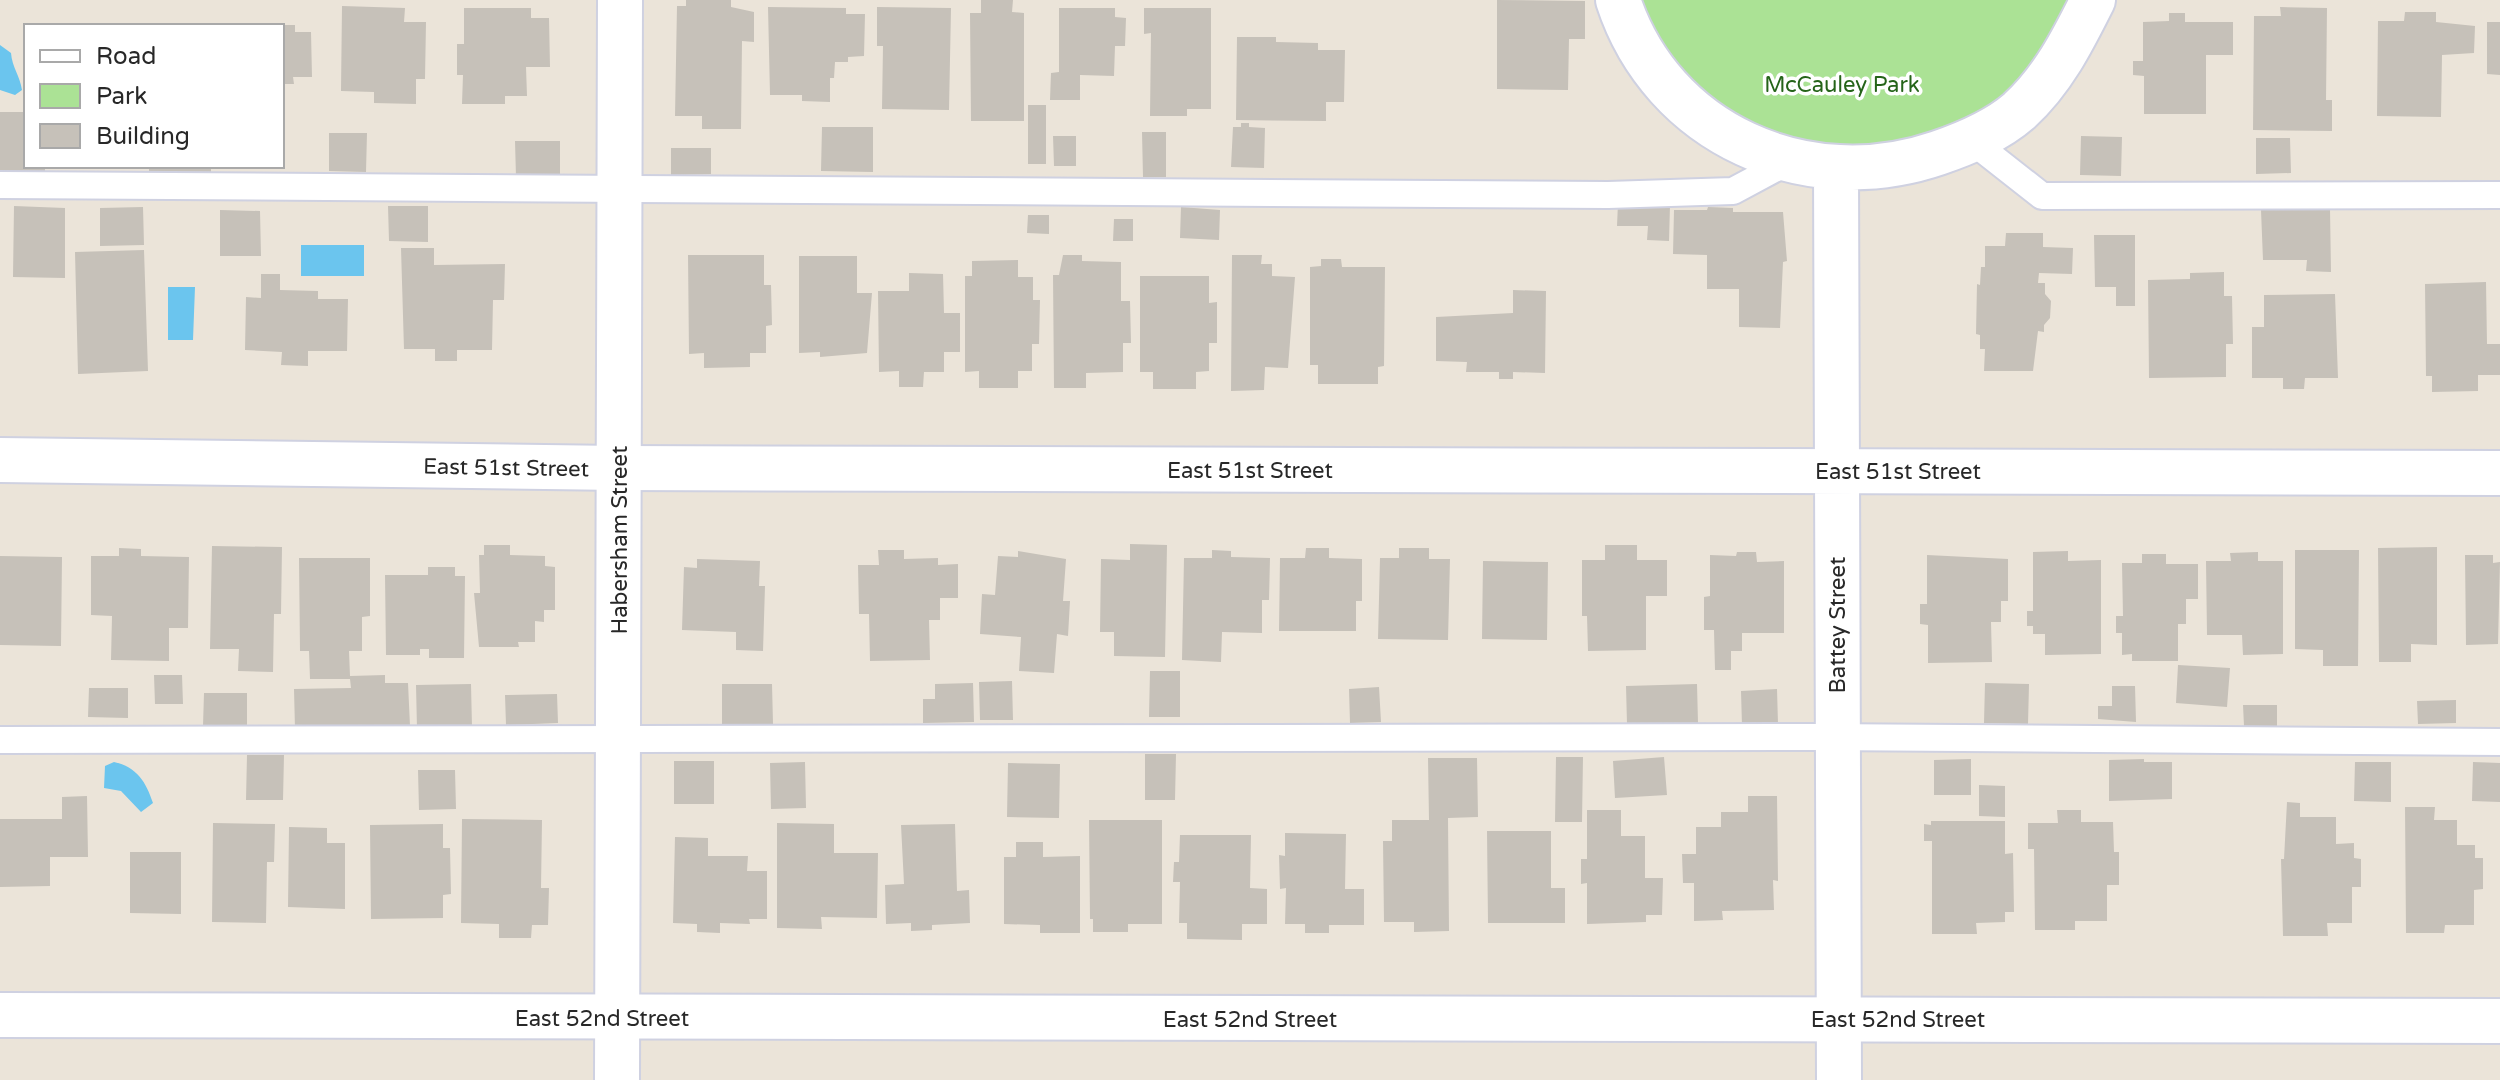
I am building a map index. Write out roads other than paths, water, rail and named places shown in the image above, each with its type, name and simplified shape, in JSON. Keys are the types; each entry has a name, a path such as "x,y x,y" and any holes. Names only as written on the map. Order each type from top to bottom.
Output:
{"street":[{"name":"Habersham Street","path":"617,1080 620,0"},
{"path":"1618,0 1627,28 1666,86 1705,122 1766,155 1836,170 1901,166 1972,141 2018,111 2061,64 2093,0"},
{"name":"Battey Street","path":"1836,170 1839,1080"},
{"name":"East 51st Street","path":"0,460 619,468 2500,473"},
{"name":"East 52nd Street","path":"0,1015 2500,1021"}],"lane":[{"path":"1972,141 2042,196 2500,195"},
{"path":"0,185 1608,195 1733,191 1791,160"},
{"path":"0,740 1838,737 2500,742"}],"water":[{"path":"0,45 11,53 21,85 22,90 15,95 0,90"},
{"path":"301,245 364,245 364,276 301,276"},
{"path":"168,287 195,287 193,340 168,340"},
{"path":"114,762 135,772 147,788 153,803 141,812 121,791 104,788 105,766"}],"park label":[{"name":"McCauley Park","path":"1842,84"}]}
